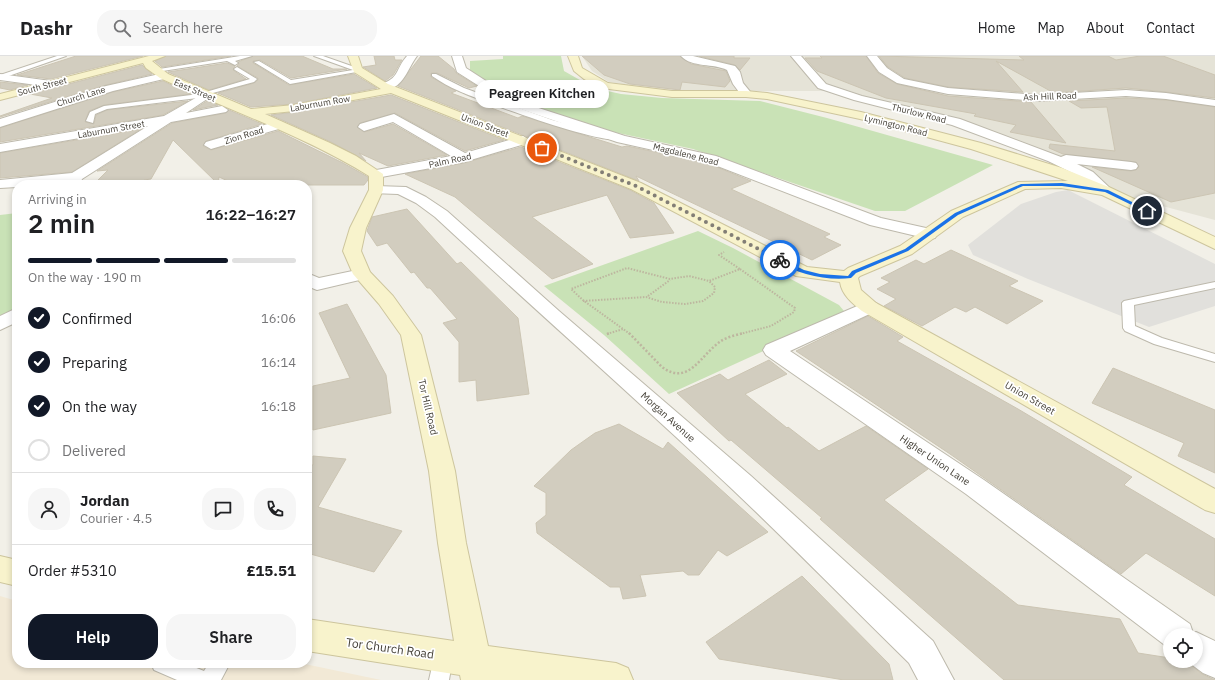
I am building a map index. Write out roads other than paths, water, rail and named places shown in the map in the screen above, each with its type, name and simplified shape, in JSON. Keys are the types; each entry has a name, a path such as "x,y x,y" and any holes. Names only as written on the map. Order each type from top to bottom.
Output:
{"street":[{"name":"South Street","path":"0,97 85,75 144,57 161,56"},
{"path":"353,56 358,71"},
{"path":"387,88 400,80 406,62 412,56"},
{"name":"Magdalene Road","path":"457,56 461,70 513,103 622,138 711,159 876,222 929,234"},
{"name":"Lymington Road","path":"573,56 578,69 588,78 605,86 672,94 746,94 790,100 916,130 1010,157 1057,171 1106,191 1215,244"},
{"path":"686,56 694,62 715,64 731,68 735,73 737,82 746,94"},
{"name":"Thurlow Road","path":"796,56 822,86 858,98 956,122 1053,158 1088,175 1106,191"},
{"name":"Ash Hill Road","path":"872,56 883,70 900,80 948,92 1037,98 1126,93 1166,96 1215,103"},
{"name":"East Street","path":"144,57 160,73 204,95 250,112"},
{"name":"Union Street","path":"358,71 387,88 523,140 636,186 802,272 850,282 858,298 869,307 1215,502"},
{"name":"Church Lane","path":"0,123 160,73"},
{"path":"0,77 51,84"},
{"name":"Laburnum Row","path":"250,112 294,108 382,92 387,88"},
{"path":"76,180 170,119 204,95"},
{"name":"Laburnum Street","path":"0,148 222,110"},
{"path":"250,112 355,160 376,182"},
{"path":"364,128 394,118 464,158"},
{"name":"Zion Road","path":"211,145 278,125"},
{"name":"Palm Road","path":"376,182 523,140"},
{"path":"1010,157 1024,168 1026,176 1023,185"},
{"name":"Thurlow Road","path":"1053,158 1131,166"},
{"name":"Tor Hill Road","path":"376,182 358,228 352,251 362,274 386,300 411,335 442,471 452,544 459,669"},
{"name":"Morgan Avenue","path":"376,182 401,190 441,214 552,315 586,343 742,483 921,652 936,680"},
{"path":"0,184 12,184"},
{"path":"850,282 854,272 906,250 957,214 1023,185 1062,184 1106,191"},
{"path":"312,282 317,284 362,274"},
{"name":"Higher Union Lane","path":"869,307 774,350 975,487 1168,628"},
{"path":"0,324 12,317"},
{"path":"0,570 12,572"},
{"name":"Tor Church Road","path":"312,636 459,669"},
{"path":"1203,653 1215,662"},
{"path":"459,669 616,680"}],"lane":[{"path":"0,77 63,56"},
{"path":"160,73 234,64 249,56"},
{"name":"Union Street","path":"317,56 358,71"},
{"path":"257,62 290,82 358,71"},
{"path":"90,121 92,113 106,107 204,95 252,82 254,79 234,64"},
{"path":"434,75 462,90 535,116 595,136 622,138"},
{"path":"1215,285 1128,303 1129,328 1158,341 1215,358"},
{"path":"172,668 200,680"},
{"path":"210,680 217,668"}],"place":[{"name":"Peagreen Kitchen","path":"542,148"}]}
